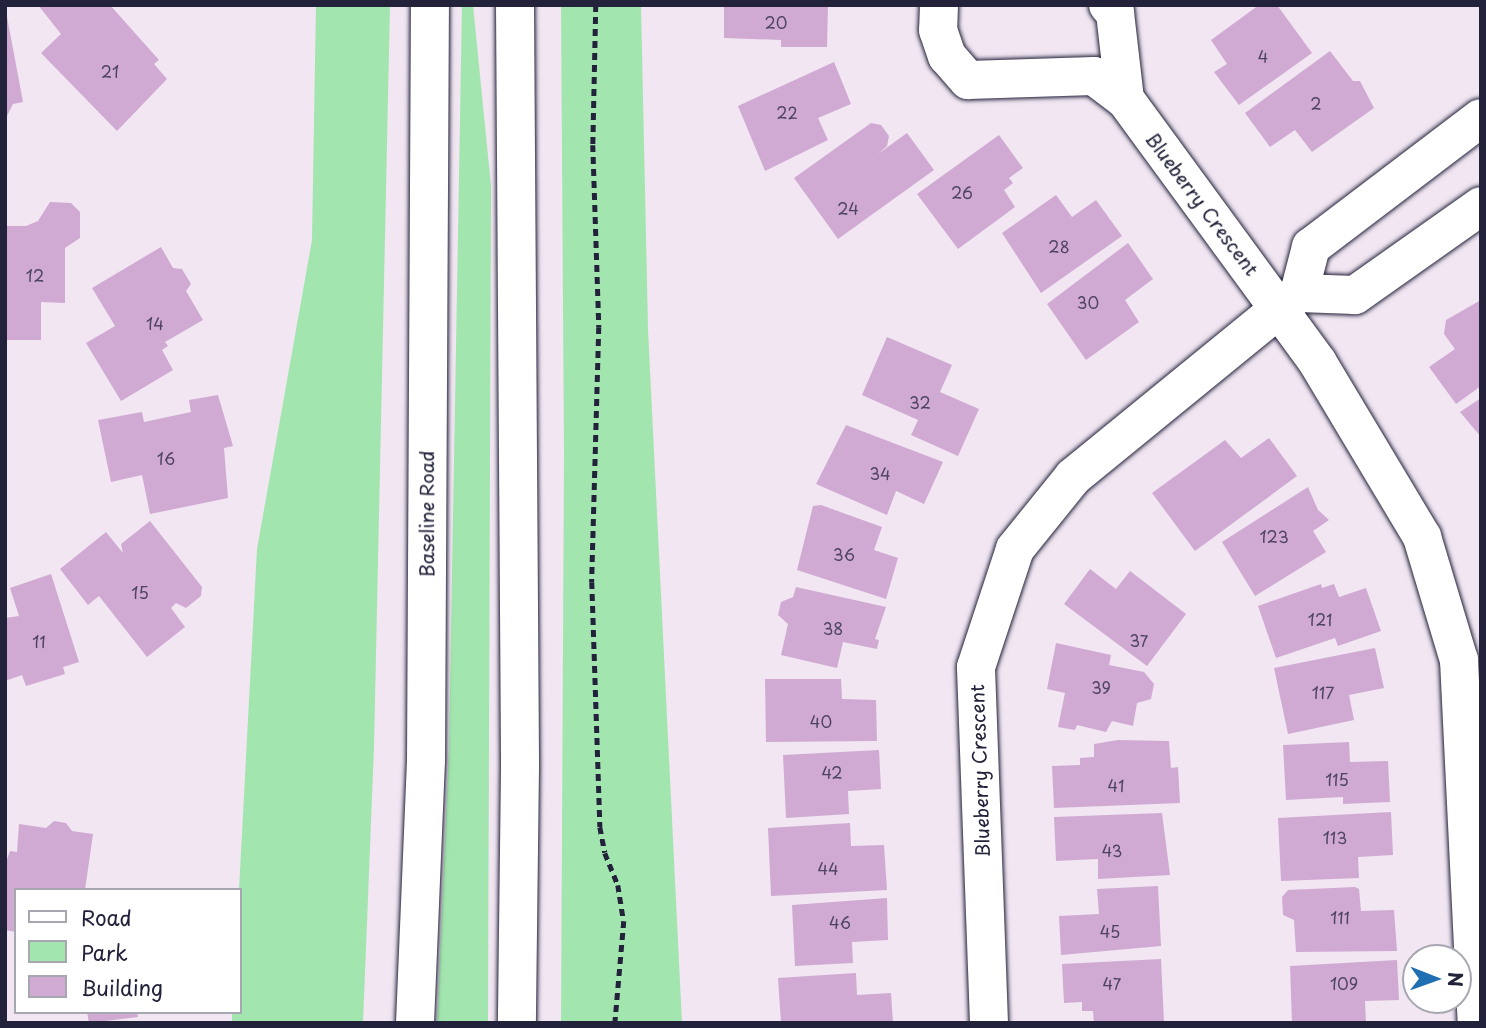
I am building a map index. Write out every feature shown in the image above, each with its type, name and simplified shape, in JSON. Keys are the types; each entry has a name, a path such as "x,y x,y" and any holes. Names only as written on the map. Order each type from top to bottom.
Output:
{"street":[{"name":"Baseline Road","path":"415,1023 426,760 430,5"},
{"path":"515,5 520,753 517,1023"},
{"name":"Blueberry Crescent","path":"939,5 939,30 947,56 968,79 1094,76 1125,99 1290,300 1422,537 1459,660 1477,1023"},
{"name":"Blueberry Crescent","path":"1108,5 1115,13 1125,99"},
{"path":"1481,118 1311,247 1290,300 1355,295 1481,206"},
{"name":"Blueberry Crescent","path":"989,1023 976,667 1015,548 1073,477 1290,300"}],"path":[{"path":"596,5 593,145 599,327 592,582 600,827 623,904 615,1023"}],"green space":[{"path":"316,5 390,5 374,747 363,1023 232,1023 232,1014 242,1014 242,888 239,888 257,549 312,240"},
{"path":"462,5 473,5 491,186 488,1023 437,1023 449,746"},
{"path":"561,5 641,5 648,329 682,1023 561,1023 564,455"}],"building":[{"path":"38,5 110,5 159,60 154,64 167,79 117,131 41,53 61,34"},
{"path":"724,5 828,5 827,47 781,47 781,40 724,38"},
{"path":"1259,5 1277,5 1312,53 1239,105 1214,72 1227,64 1211,40"},
{"path":"5,6 23,102 13,104 5,120"},
{"path":"1330,51 1353,81 1360,81 1374,108 1312,152 1295,130 1270,147 1245,113"},
{"path":"834,62 851,104 818,118 828,140 765,171 738,106"},
{"path":"871,123 881,125 889,136 887,146 878,154 907,133 934,170 838,239 794,178"},
{"path":"999,135 1023,168 1009,178 1013,183 1004,190 1015,207 958,249 917,194"},
{"path":"1056,195 1072,217 1096,200 1122,236 1041,293 1002,233"},
{"path":"50,202 71,203 80,212 80,238 65,248 65,303 41,302 41,340 5,340 5,226 26,226 38,221"},
{"path":"1128,243 1153,279 1125,300 1139,322 1086,360 1047,304"},
{"path":"161,247 173,268 182,269 191,284 186,291 203,320 165,342 168,346 162,350 173,370 121,401 86,343 115,326 92,288"},
{"path":"1481,300 1481,386 1456,404 1429,367 1455,349 1444,334 1446,320"},
{"path":"887,337 952,365 940,392 979,409 958,456 911,435 918,420 862,395"},
{"path":"218,395 233,446 224,448 228,498 150,514 142,475 111,482 98,420 142,412 144,422 191,412 189,400"},
{"path":"1481,398 1481,437 1460,412"},
{"path":"846,425 943,462 924,504 896,491 887,515 816,484"},
{"path":"1269,438 1297,476 1195,551 1152,493 1225,440 1241,458"},
{"path":"1308,487 1318,510 1329,520 1313,531 1326,552 1255,596 1222,542"},
{"path":"821,505 882,527 874,550 898,558 886,599 797,570 813,506"},
{"path":"150,521 202,587 201,596 186,608 176,603 171,608 185,627 147,657 99,596 88,605 60,569 106,532 123,553 121,544"},
{"path":"1090,569 1116,589 1130,571 1186,614 1147,666 1064,604"},
{"path":"51,574 79,662 63,667 65,674 26,686 22,675 5,681 5,618 19,616 10,588"},
{"path":"1321,584 1322,588 1334,584 1339,597 1366,588 1381,631 1338,646 1335,638 1276,658 1258,606"},
{"path":"796,587 886,607 875,639 879,640 877,649 843,642 837,668 781,655 788,624 778,615 781,602 793,597"},
{"path":"1056,643 1111,655 1109,665 1144,672 1154,684 1151,699 1137,703 1133,726 1112,721 1106,732 1077,725 1075,730 1058,727 1065,693 1047,689"},
{"path":"1375,648 1384,688 1349,695 1354,720 1288,734 1274,668"},
{"path":"765,679 841,679 842,699 876,700 877,741 766,742"},
{"path":"1118,740 1169,741 1171,768 1178,767 1180,803 1054,808 1052,766 1080,765 1080,758 1094,757 1094,744"},
{"path":"1349,742 1350,762 1388,761 1390,802 1343,804 1343,797 1286,800 1283,745"},
{"path":"879,750 881,789 848,791 849,814 786,818 783,755"},
{"path":"1391,812 1393,855 1358,857 1359,878 1281,881 1278,818"},
{"path":"1162,813 1170,875 1098,879 1098,859 1056,861 1054,817"},
{"path":"54,821 66,823 72,831 93,834 85,888 14,888 14,932 5,930 5,865 10,851 17,852 19,824 46,828"},
{"path":"850,823 851,846 884,845 887,890 771,896 768,828"},
{"path":"1158,886 1161,946 1061,955 1059,916 1099,914 1097,889"},
{"path":"1359,889 1361,911 1394,910 1397,951 1296,952 1294,920 1283,915 1282,897 1288,890"},
{"path":"887,898 888,940 852,942 853,963 795,966 792,905"},
{"path":"1161,959 1164,1023 1094,1023 1093,1011 1082,1011 1082,1002 1064,1003 1062,964"},
{"path":"1397,960 1399,1000 1365,1001 1366,1023 1292,1023 1290,966"},
{"path":"856,973 857,995 891,993 893,1023 781,1023 778,978"},
{"path":"87,1014 137,1014 138,1017 89,1023"}]}
